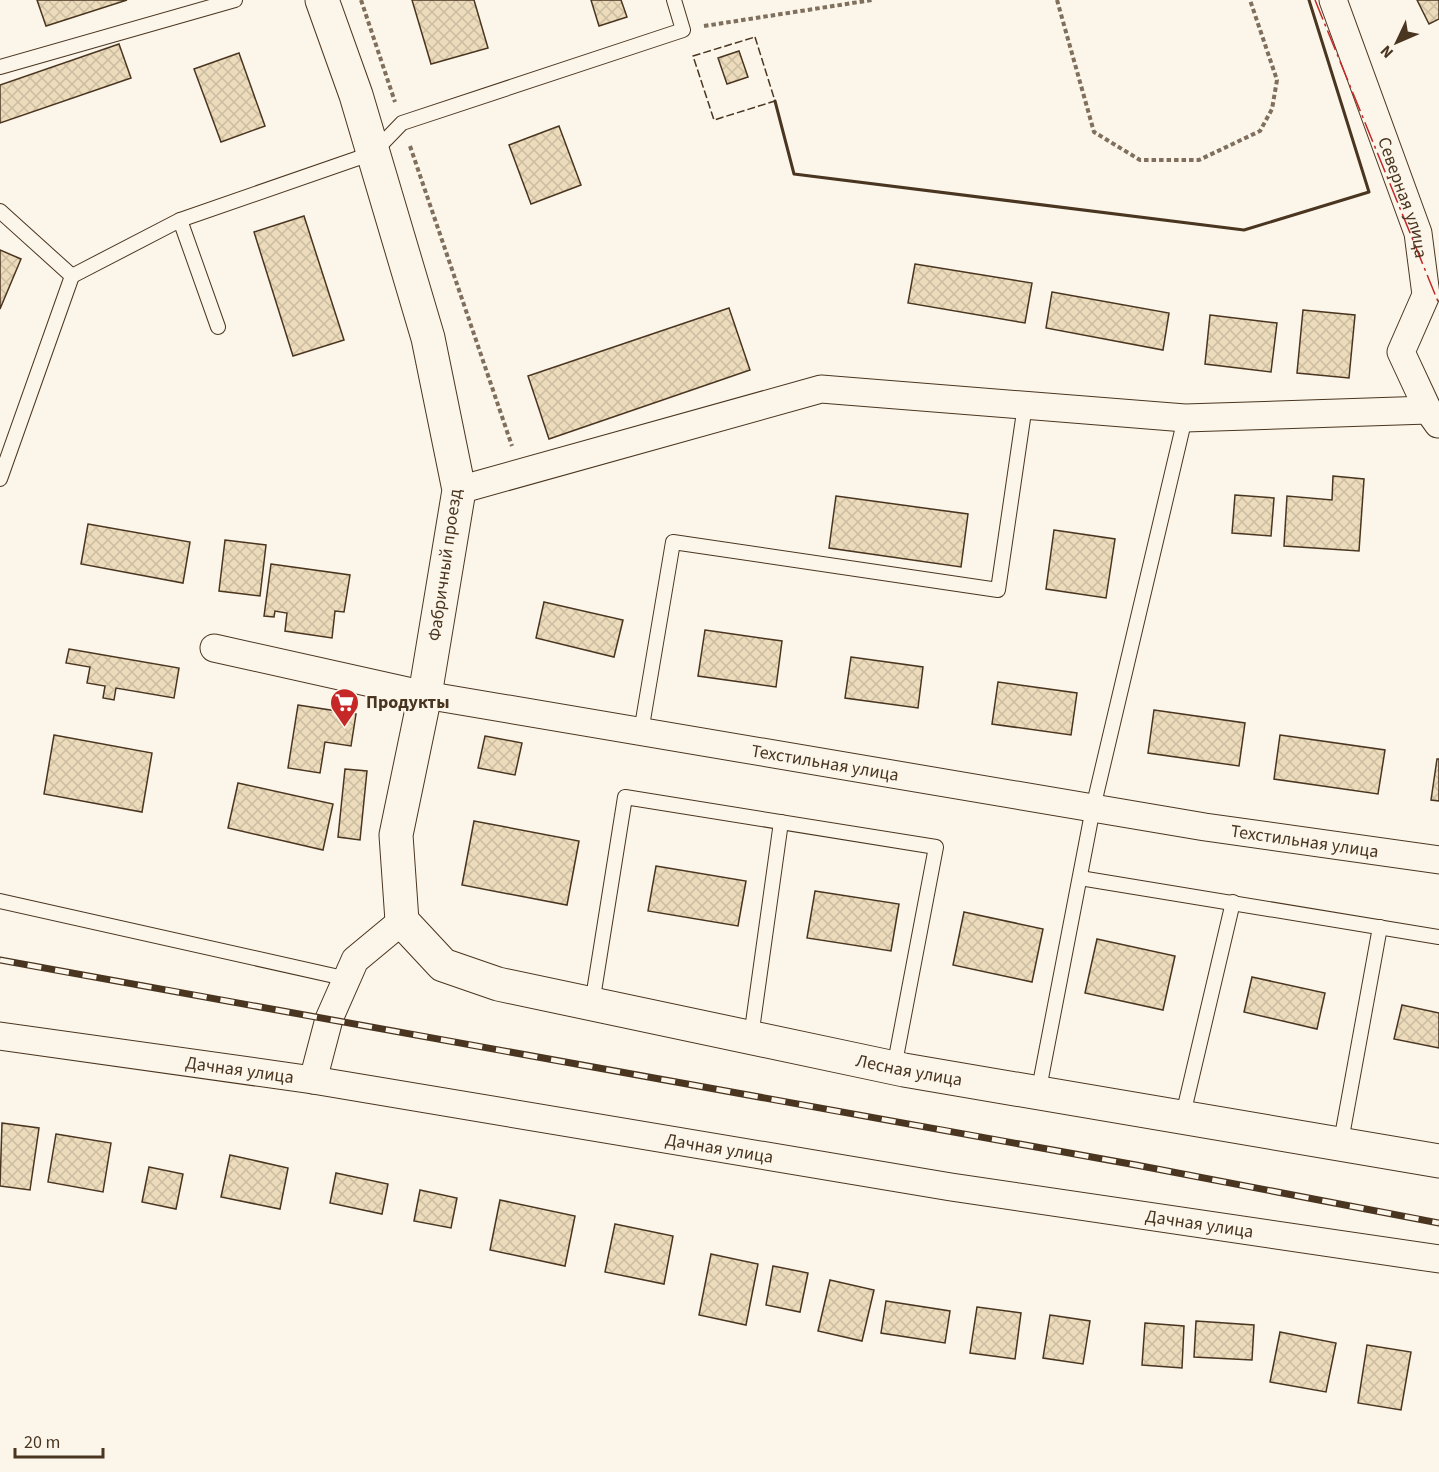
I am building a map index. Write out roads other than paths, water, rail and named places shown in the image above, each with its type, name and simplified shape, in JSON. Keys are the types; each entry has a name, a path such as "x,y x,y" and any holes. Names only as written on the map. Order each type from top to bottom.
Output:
{"street":[{"name":"Фабричный проезд","path":"322,0 356,95 428,338 459,489 424,695 396,835 402,921"},
{"name":"Северная улица","path":"1333,0 1418,233 1432,292 1401,352 1434,418"},
{"path":"459,489 820,389 1185,418 1434,418"},
{"name":"Техстильная улица","path":"214,648 424,695 1205,827 1439,860"},
{"path":"313,1080 329,1019 355,960 402,921"},
{"name":"Лесная улица","path":"402,921 443,965 498,984 894,1068 1340,1147 1439,1161"},
{"name":"Дачная улица","path":"0,1036 313,1080 951,1187 1439,1259"}],"lane":[{"path":"0,67 235,0"},
{"path":"0,479 72,276 180,220 373,153 402,123 683,30 674,0"},
{"path":"0,211 72,276"},
{"path":"180,220 218,327"},
{"path":"641,732 673,542 998,590 1025,405"},
{"path":"1038,1094 1093,808 1185,418"},
{"path":"592,1004 625,797 936,847 894,1068"},
{"path":"751,1037 781,822"},
{"path":"1080,878 1439,937"},
{"path":"0,901 348,979"},
{"path":"1182,1119 1233,902"},
{"path":"1340,1147 1380,927"}],"railway":[{"path":"0,960 1136,1165 1439,1223"}],"place":[{"name":"Продукты","path":"345,728"}]}
